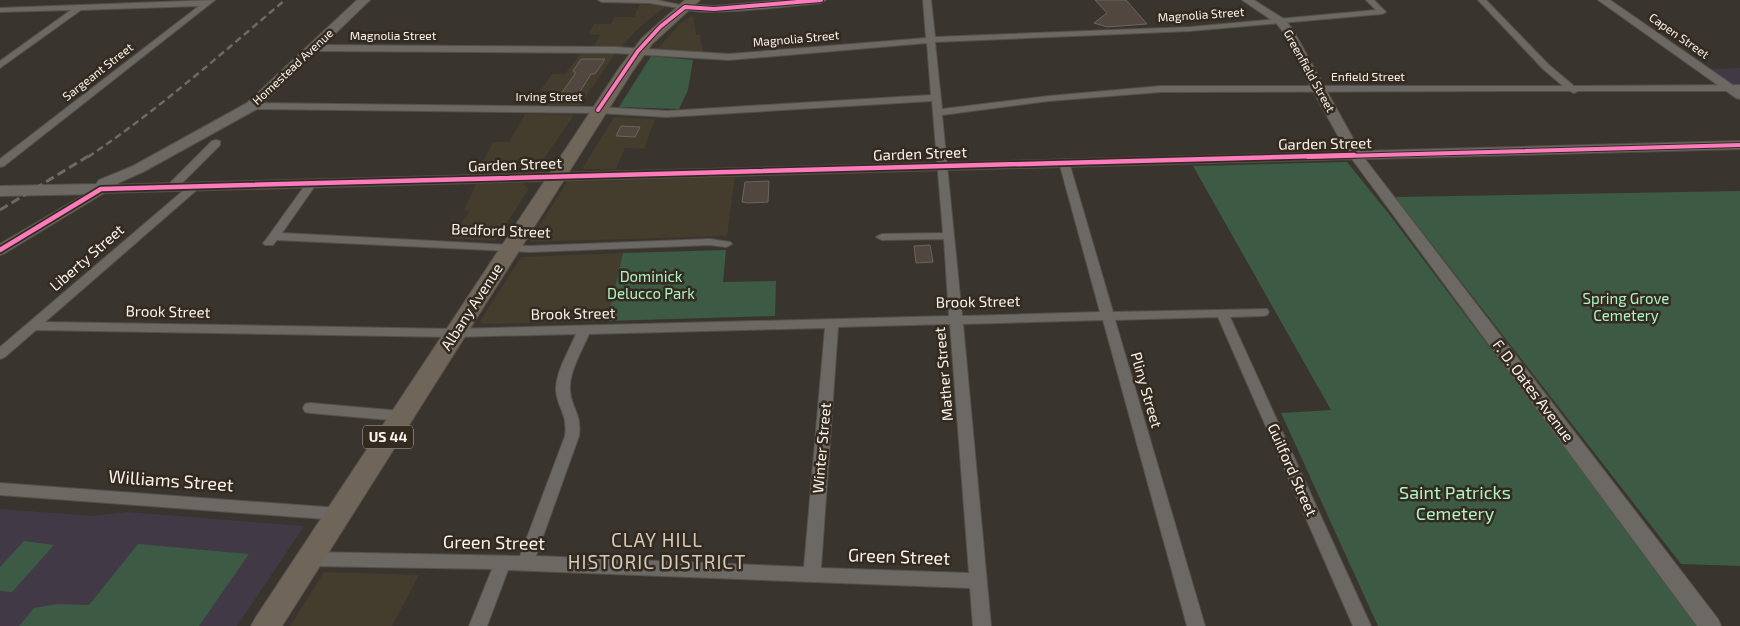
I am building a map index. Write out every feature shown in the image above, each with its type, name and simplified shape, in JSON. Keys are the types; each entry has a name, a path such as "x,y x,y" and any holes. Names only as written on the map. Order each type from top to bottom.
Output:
{"highway":[{"name":"Albany Avenue","path":"266,626 510,248 554,176 638,51 660,27 689,3"}],"main road":[{"name":"Homestead Avenue","path":"100,189 112,186 132,175 138,169 252,106 364,0"},
{"name":"Garden Street","path":"0,191 100,189"}],"street":[{"path":"0,65 90,0"},
{"path":"602,0 689,3 714,9 821,0"},
{"name":"Mather Street","path":"927,0 982,626"},
{"name":"Greenfield Street","path":"1247,0 1280,21 1289,32 1318,89 1356,156"},
{"name":"Magnolia Street","path":"315,48 638,51 729,57 930,40 1184,29 1382,12 1370,0"},
{"path":"1482,0 1546,67 1574,90"},
{"name":"Capen Street","path":"1603,0 1737,91"},
{"path":"0,10 209,1"},
{"name":"Sargeant Street","path":"0,164 209,1"},
{"name":"Enfield Street","path":"937,113 1106,92 1161,89 1737,91"},
{"name":"Irving Street","path":"252,106 598,110 667,114 936,98"},
{"path":"154,160 145,170 143,178 166,187 216,143"},
{"name":"Garden Street","path":"100,189 1064,162 1740,146"},
{"name":"F. D. Oates Avenue","path":"1356,156 1710,626"},
{"name":"Pliny Street","path":"1064,162 1196,626"},
{"name":"Bedford Street","path":"312,183 272,240 510,248 715,242 726,244"},
{"name":"Liberty Street","path":"0,354 195,186"},
{"path":"0,250 100,189"},
{"path":"882,237 949,236"},
{"name":"Brook Street","path":"33,326 454,333 1263,312"},
{"name":"Guilford Street","path":"1222,313 1362,626"},
{"name":"Winter Street","path":"812,574 832,323"},
{"path":"526,563 572,436 574,417 563,392 564,381 584,331"},
{"path":"310,408 401,416"},
{"name":"Williams Street","path":"0,489 339,514"},
{"name":"Green Street","path":"309,559 526,563 978,580"},
{"path":"478,626 502,564"}],"shaded area":[{"path":"640,4 666,6 640,27 622,46 594,46 600,35 588,34 594,24 611,24 614,17 634,17"},
{"path":"693,15 696,35 700,35 703,52 657,49 681,23"},
{"path":"580,54 615,54 580,105 549,105 558,91 540,91 552,74 565,74"},
{"path":"1740,68 1740,85 1729,83 1708,69"},
{"path":"525,114 574,115 536,170 478,172 493,142 509,142"},
{"path":"614,117 655,119 644,149 625,148 616,169 582,169"},
{"path":"735,177 727,236 529,242 567,182"},
{"path":"523,183 529,189 495,241 449,238 470,211 464,210 476,184"},
{"path":"623,253 607,321 483,324 480,321 521,257"},
{"path":"0,509 93,516 127,512 304,526 237,626 0,626"},
{"path":"324,572 419,575 392,626 290,626"}],"green space":[{"path":"651,56 693,60 688,90 679,109 619,107"},
{"name":"Saint Patricks Cemetery","path":"1347,162 1389,214 1700,626 1378,626 1281,413 1331,410 1193,166"},
{"name":"Spring Grove Cemetery","path":"1740,191 1740,566 1681,564 1395,197"},
{"name":"Dominick Delucco Park","path":"726,250 723,282 776,281 775,316 607,321 623,253"},
{"path":"24,541 54,545 12,592 0,591 0,567"},
{"path":"138,544 249,554 199,626 19,626 34,608 57,604 89,605"}],"building":[{"path":"1095,0 1126,0 1147,24 1107,27 1094,23 1107,13"},
{"path":"581,59 605,59 595,74 591,74 576,98 564,97 566,94 561,94 575,74 573,71"},
{"path":"621,126 640,127 635,137 616,136"},
{"path":"769,181 768,202 742,202 745,182"},
{"path":"930,245 933,262 916,263 914,246"}],"railway":[{"path":"88,157 164,101 285,0"},
{"path":"0,210 90,155"}],"cycle path":[{"path":"598,110 638,51 660,27 685,7 714,9 821,0"},
{"path":"0,250 101,189 1740,145"}],"district":[{"name":"CLAY HILL HISTORIC DISTRICT","path":"657,551"}]}
